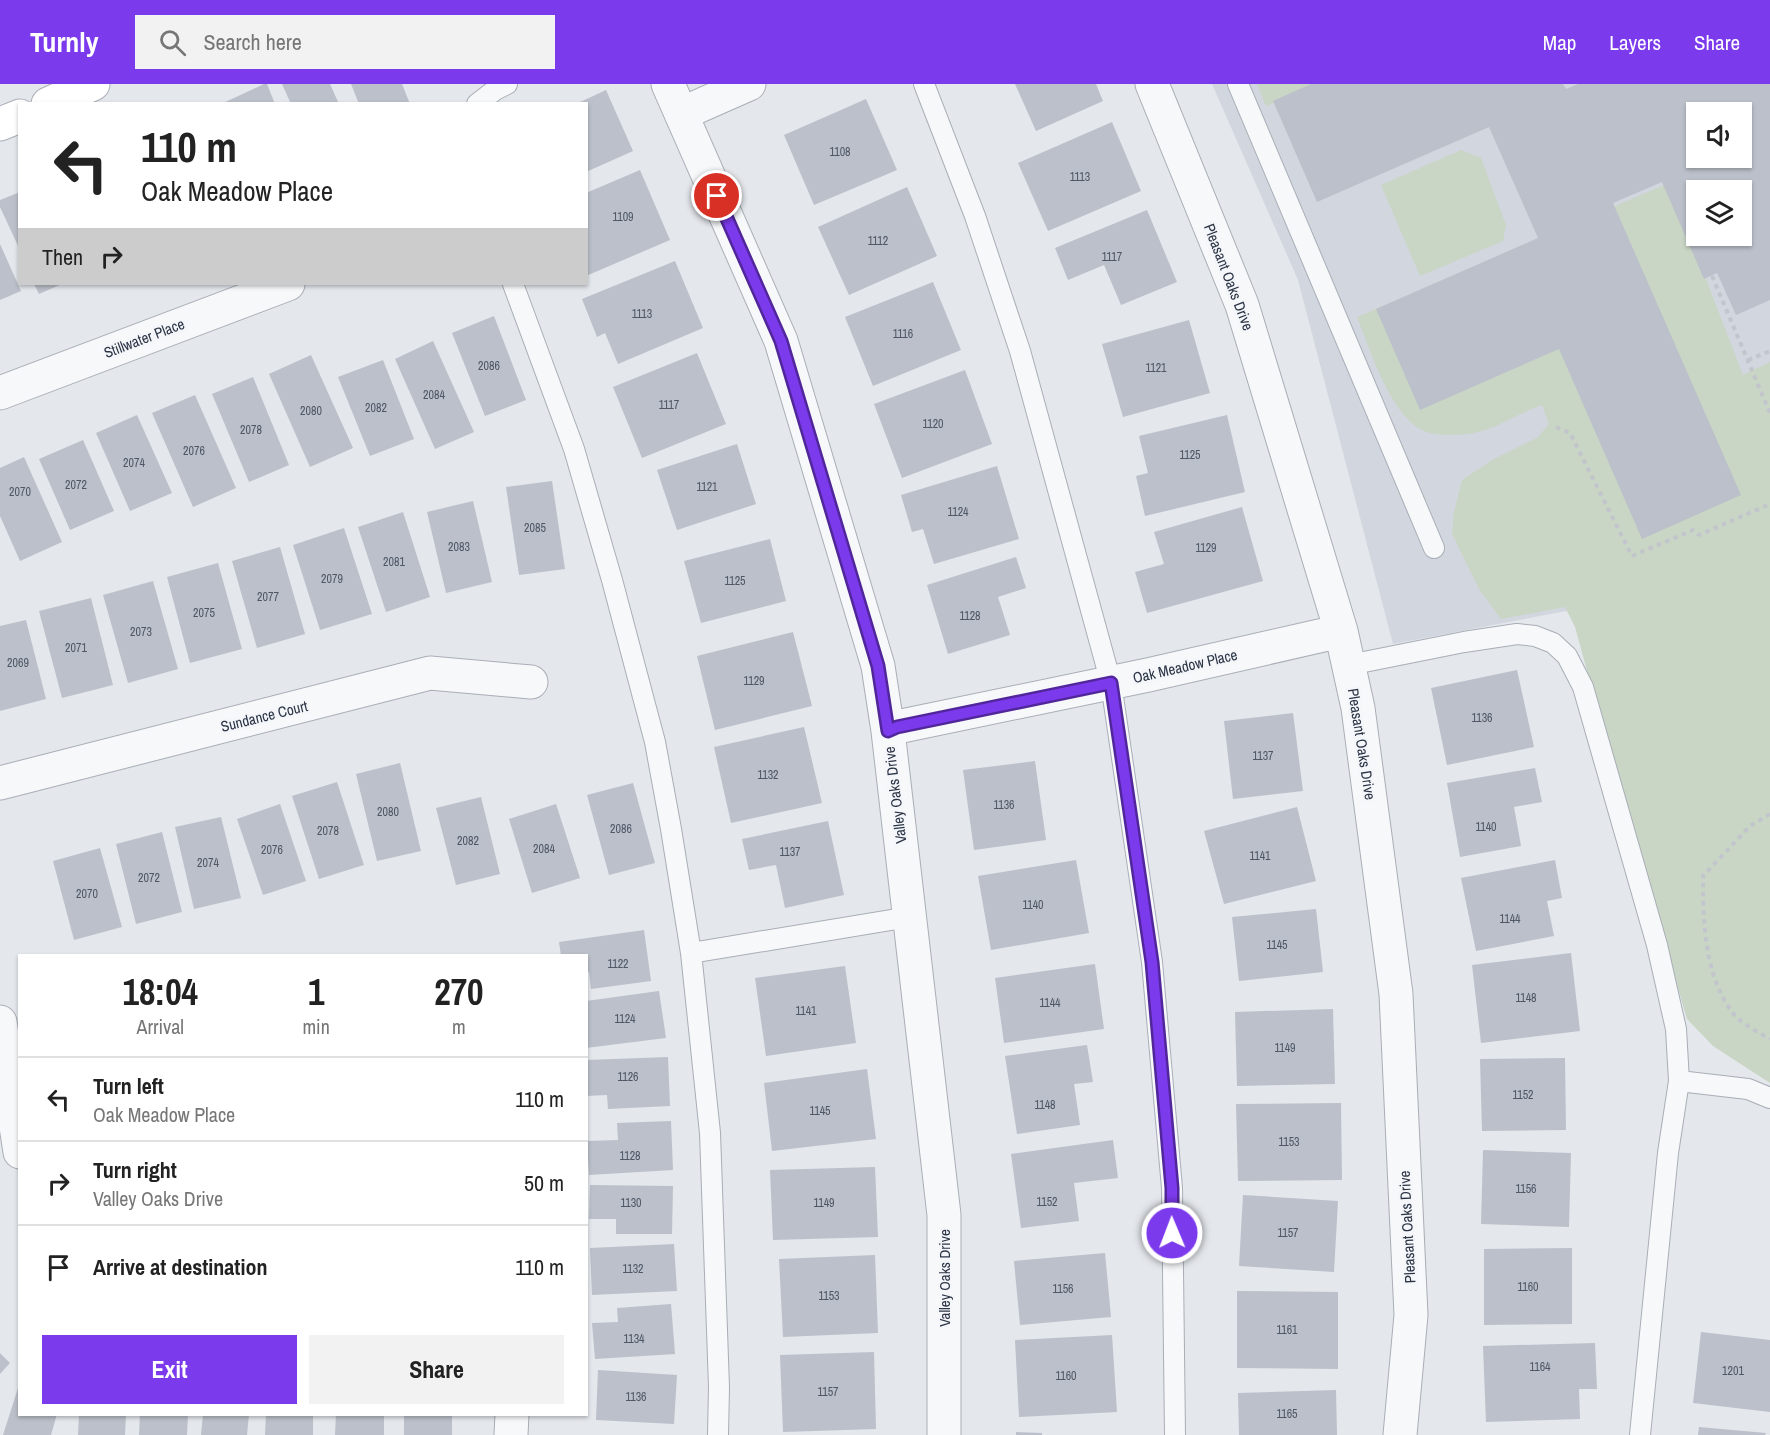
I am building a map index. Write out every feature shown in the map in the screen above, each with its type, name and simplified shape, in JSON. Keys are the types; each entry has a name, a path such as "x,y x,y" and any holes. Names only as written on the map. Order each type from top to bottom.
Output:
{"main road":[{"path":"52,102 93,84"},
{"path":"0,124 18,117"}],"street":[{"name":"Valley Oaks Drive","path":"668,84 781,341 878,666 888,731 944,1215 944,1435"},
{"path":"681,114 749,84"},
{"name":"Pleasant Oaks Drive","path":"1152,84 1242,305 1341,631 1358,708 1396,994 1411,1315 1400,1435"},
{"name":"Stillwater Place","path":"0,393 285,285"},
{"name":"Oak Meadow Place","path":"888,731 897,727 1111,683 1341,631"},
{"name":"Sundance Court","path":"0,783 430,673 531,682"},
{"path":"0,1022 18,1139"},
{"path":"511,1435 512,1416"}],"lane":[{"path":"480,102 507,84"},
{"path":"924,84 975,216 1020,351 1111,683 1152,962 1172,1188 1174,1435"},
{"path":"1238,84 1434,548"},
{"path":"513,285 574,449 655,742 691,953 710,1133 718,1435"},
{"path":"1349,665 1517,634 1535,636 1553,643 1567,656 1583,687 1657,945 1676,1029 1679,1081 1668,1153 1640,1435"},
{"path":"691,953 909,917"},
{"path":"1679,1081 1748,1089 1770,1098"}],"path":[{"path":"1712,276 1770,413"},
{"path":"1748,360 1770,351"},
{"path":"1556,427 1570,433 1632,556 1693,530 1699,535 1770,504"},
{"path":"1770,814 1750,826 1703,876 1703,912 1711,968 1724,997 1733,1014 1770,1039"}],"shaded area":[{"path":"1212,84 1770,84 1770,1080 1577,609 1393,644 1298,280"}],"green space":[{"path":"1257,84 1319,84 1266,106"},
{"path":"1461,150 1481,158 1506,225 1503,241 1420,276 1381,185"},
{"path":"1669,183 1686,227 1686,246 1693,246 1743,375 1770,362 1770,1083 1713,1046 1687,1019 1575,627 1565,607 1501,619 1479,589 1452,534 1454,512 1462,480 1494,459 1537,438 1549,424 1542,405 1478,432 1439,435 1427,432 1414,425 1393,399 1376,365 1357,317"}],"building":[{"path":"267,84 274,102 225,102"},
{"path":"282,84 330,84 338,102 290,102"},
{"path":"351,84 402,84 409,102 358,102"},
{"path":"1015,84 1096,84 1103,101 1036,131"},
{"path":"1311,84 1563,84 1566,89 1578,84 1770,84 1770,300 1736,315 1717,273 1704,279 1690,246 1752,246 1752,180 1686,180 1686,237 1662,182 1613,203 1741,495 1642,539 1559,349 1420,410 1376,309 1538,238 1489,127 1317,202 1273,101"},
{"path":"606,90 633,151 588,171 588,102 580,102"},
{"path":"866,99 897,170 814,205 784,135"},
{"path":"1112,122 1141,191 1048,231 1018,163"},
{"path":"640,170 670,240 588,275 588,192"},
{"path":"907,187 937,256 849,295 818,227"},
{"path":"18,193 18,246 0,207 0,200"},
{"path":"1147,210 1177,282 1121,305 1104,265 1068,280 1055,248"},
{"path":"0,244 21,291 0,300"},
{"path":"675,261 703,328 618,364 605,333 597,337 582,299"},
{"path":"933,282 961,350 873,386 845,317"},
{"path":"34,285 60,285 39,294"},
{"path":"494,316 526,400 485,416 452,333"},
{"path":"1189,320 1210,393 1123,417 1102,344"},
{"path":"433,341 474,432 435,449 395,359"},
{"path":"697,353 726,424 642,458 613,387"},
{"path":"311,355 353,448 310,467 269,374"},
{"path":"383,360 414,439 370,456 338,377"},
{"path":"965,370 992,444 902,478 874,404"},
{"path":"253,377 289,465 249,482 212,394"},
{"path":"195,395 236,488 193,507 152,413"},
{"path":"137,415 172,493 130,511 96,433"},
{"path":"1227,415 1245,492 1145,516 1136,476 1148,473 1139,436"},
{"path":"83,440 114,511 70,530 39,459"},
{"path":"737,444 756,504 677,530 657,470"},
{"path":"24,457 62,542 20,561 0,516 0,468"},
{"path":"997,466 1019,539 934,564 923,529 912,532 901,495"},
{"path":"552,481 565,569 519,575 506,487"},
{"path":"473,501 492,582 446,593 427,512"},
{"path":"1242,507 1263,581 1147,613 1135,572 1164,564 1154,532"},
{"path":"403,512 430,597 386,612 358,527"},
{"path":"344,528 372,614 320,630 293,545"},
{"path":"770,539 786,601 701,623 684,561"},
{"path":"280,547 305,634 257,648 232,561"},
{"path":"1016,557 1026,588 998,597 1010,635 948,654 927,585"},
{"path":"218,563 242,649 190,663 167,577"},
{"path":"153,581 178,669 128,683 103,595"},
{"path":"91,598 113,685 62,698 39,611"},
{"path":"26,620 46,699 0,711 0,626"},
{"path":"793,632 812,706 715,730 697,656"},
{"path":"1517,670 1534,747 1447,765 1431,688"},
{"path":"1293,713 1303,791 1233,799 1224,721"},
{"path":"804,727 822,803 731,823 714,747"},
{"path":"1035,761 1046,840 974,850 963,770"},
{"path":"400,763 421,851 377,861 356,774"},
{"path":"1535,768 1542,802 1514,807 1521,846 1460,857 1447,783"},
{"path":"337,782 364,865 319,879 292,796"},
{"path":"633,783 655,863 609,875 587,795"},
{"path":"481,797 500,874 456,885 436,808"},
{"path":"280,804 306,881 263,895 237,819"},
{"path":"556,804 580,878 532,893 509,819"},
{"path":"1297,807 1316,881 1224,904 1204,831"},
{"path":"221,817 241,898 194,909 175,827"},
{"path":"828,821 844,895 785,908 776,865 749,870 742,839"},
{"path":"162,832 182,912 136,924 116,844"},
{"path":"100,848 122,927 74,940 53,861"},
{"path":"1076,860 1089,933 991,950 978,876"},
{"path":"1555,860 1562,898 1547,901 1554,936 1476,951 1461,878"},
{"path":"1316,909 1323,972 1239,981 1232,917"},
{"path":"644,930 651,981 591,989 588,954 561,954 559,942"},
{"path":"1571,953 1580,1031 1481,1043 1472,965"},
{"path":"1095,964 1104,1029 1004,1043 995,978"},
{"path":"845,966 856,1043 766,1056 755,978"},
{"path":"659,991 666,1038 588,1048 588,1001"},
{"path":"1333,1009 1335,1084 1237,1086 1235,1012"},
{"path":"1087,1045 1093,1082 1074,1084 1080,1125 1017,1134 1005,1056"},
{"path":"668,1057 670,1106 608,1109 607,1095 588,1096 588,1060"},
{"path":"1565,1058 1566,1130 1482,1131 1480,1059"},
{"path":"867,1069 876,1139 772,1151 764,1083"},
{"path":"1341,1103 1342,1180 1238,1181 1236,1104"},
{"path":"671,1121 673,1170 589,1175 588,1141 618,1140 617,1123"},
{"path":"1113,1140 1118,1178 1074,1183 1079,1221 1021,1228 1011,1154"},
{"path":"1483,1150 1571,1153 1569,1227 1481,1224"},
{"path":"875,1167 878,1237 773,1240 770,1170"},
{"path":"590,1185 673,1186 672,1234 616,1234 616,1219 589,1219"},
{"path":"1243,1195 1338,1201 1334,1272 1239,1266"},
{"path":"674,1244 677,1291 592,1295 590,1248"},
{"path":"1572,1248 1572,1324 1484,1325 1484,1249"},
{"path":"1105,1253 1111,1317 1020,1325 1014,1261"},
{"path":"875,1255 878,1333 783,1337 779,1259"},
{"path":"1237,1291 1338,1292 1338,1369 1237,1368"},
{"path":"671,1304 675,1354 595,1359 592,1323 618,1322 617,1308"},
{"path":"1701,1332 1770,1340 1770,1412 1693,1403"},
{"path":"1112,1335 1117,1412 1019,1417 1015,1340"},
{"path":"1595,1343 1597,1389 1579,1389 1580,1419 1486,1422 1483,1346"},
{"path":"874,1352 876,1429 783,1432 780,1355"},
{"path":"0,1353 10,1363 0,1374"},
{"path":"598,1370 677,1375 674,1424 596,1420"},
{"path":"18,1388 18,1416 56,1416 51,1435 3,1435"},
{"path":"1336,1390 1337,1435 1239,1435 1238,1393"},
{"path":"79,1416 126,1416 125,1435 78,1435"},
{"path":"140,1416 188,1416 187,1435 139,1435"},
{"path":"203,1416 249,1416 247,1435 201,1435"},
{"path":"266,1416 313,1416 313,1435 265,1435"},
{"path":"336,1416 384,1416 384,1435 335,1435"},
{"path":"404,1416 452,1416 452,1435 404,1435"},
{"path":"1699,1427 1766,1433 1765,1435 1698,1435"},
{"path":"1016,1432 1042,1433 1042,1435 1016,1435"}],"route":[{"path":"717,196 781,341 878,666 888,731 897,727 1111,683 1152,962 1172,1188 1172,1233"}]}
